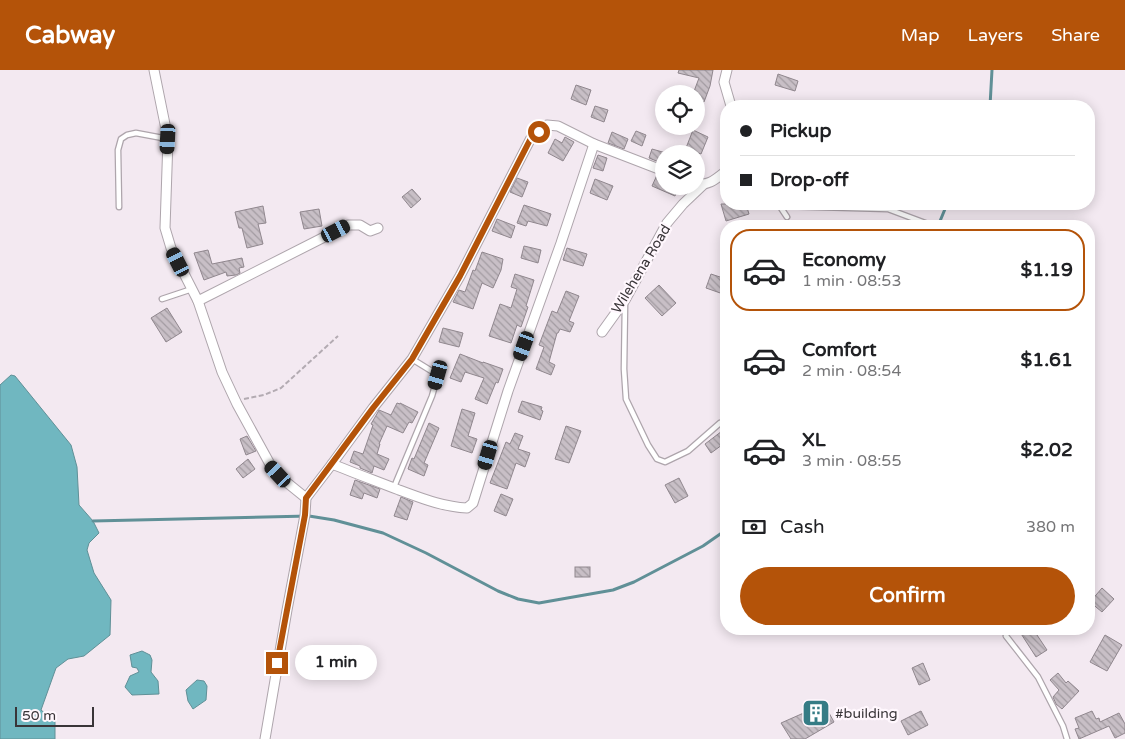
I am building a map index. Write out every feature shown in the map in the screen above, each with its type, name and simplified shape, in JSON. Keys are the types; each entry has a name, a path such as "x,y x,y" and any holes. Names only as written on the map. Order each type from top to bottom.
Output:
{"street":[{"path":"154,70 168,139 165,228 171,248 198,301 222,372 271,466 285,481 306,498"},
{"path":"727,70 724,82 729,100"},
{"path":"265,739 305,515 306,498 412,359 460,276 531,138 547,125 558,126 594,144 655,168"},
{"path":"332,464 431,501 467,508 473,503 508,391 561,244 594,144"},
{"name":"Wilehena Road","path":"705,183 711,182 720,175"},
{"name":"Wilehena Road","path":"602,332 625,300 667,223 691,195"},
{"path":"198,301 348,225 360,225 370,231 378,228"}],"lane":[{"path":"119,207 118,150 121,139 136,133 168,139"},
{"path":"782,210 787,217"},
{"path":"893,210 918,220"},
{"path":"162,299 192,289"},
{"path":"625,300 624,369 626,399 635,420 657,459 665,462 688,451 720,423"},
{"path":"394,488 432,396 438,375 412,359"},
{"path":"1006,636 1038,677 1063,726 1067,739"}],"path":[{"path":"236,400 264,395 281,388 338,336"}],"water":[{"path":"11,375 15,376 71,445 77,467 79,505 93,521 99,533 89,543 87,550 94,573 111,600 110,635 84,656 68,659 56,668 41,710 55,721 55,739 0,739 0,385"},
{"path":"142,651 150,655 152,660 151,672 158,681 159,694 132,695 125,687 130,676 139,672 137,668 132,667 130,655"},
{"path":"197,680 204,681 207,686 206,700 193,709 188,701 186,690"}],"building":[{"path":"679,70 713,70 705,99 705,85 696,85 699,78 678,73"},
{"path":"778,74 798,81 795,91 775,85"},
{"path":"576,85 591,90 586,105 571,99"},
{"path":"595,106 608,110 604,122 591,117"},
{"path":"636,131 646,135 642,146 631,141"},
{"path":"612,132 628,139 624,149 608,143"},
{"path":"691,135 708,137 705,145 687,145"},
{"path":"565,137 574,142 563,161 548,153 555,139 562,143"},
{"path":"652,149 655,150 655,160 649,158"},
{"path":"598,155 607,158 603,171 593,168"},
{"path":"517,178 528,182 522,197 510,192"},
{"path":"595,179 613,186 607,200 590,193"},
{"path":"412,189 421,199 411,208 402,197"},
{"path":"524,205 551,214 547,226 528,221 526,226 517,223"},
{"path":"263,206 266,223 258,224 263,244 247,248 242,228 239,228 235,212"},
{"path":"319,209 322,226 304,229 300,212"},
{"path":"723,210 748,210 749,214 726,220"},
{"path":"497,219 515,226 511,238 492,231"},
{"path":"524,246 541,250 538,263 521,258"},
{"path":"567,248 587,254 583,266 563,260"},
{"path":"208,250 212,264 242,258 244,267 239,268 240,273 236,275 227,276 226,272 204,280 194,253"},
{"path":"482,252 503,259 501,270 493,288 482,283 473,309 453,302 459,290 465,292"},
{"path":"515,274 534,280 521,327 517,325 511,343 489,336 500,304 511,308 517,289 511,287"},
{"path":"711,274 720,277 720,293 706,288"},
{"path":"659,285 676,303 662,316 645,298"},
{"path":"566,291 579,296 569,321 574,323 570,332 560,329 557,333 549,362 555,365 551,375 536,369 544,347 539,345 552,311 557,313"},
{"path":"167,308 182,332 166,342 151,318"},
{"path":"443,328 463,333 459,347 439,342"},
{"path":"460,354 503,369 487,404 475,399 484,378 465,372 461,382 450,378"},
{"path":"522,401 542,407 541,410 543,411 540,420 518,412"},
{"path":"397,403 418,412 412,423 409,422 403,433 387,426 377,454 389,459 384,470 374,466 372,473 350,462 354,451 363,454 373,425 371,424 379,410 391,415"},
{"path":"462,409 475,413 468,436 477,439 472,453 451,446"},
{"path":"429,423 439,428 424,463 428,465 424,476 408,469"},
{"path":"566,426 581,431 569,463 555,459"},
{"path":"515,433 523,436 518,449 530,453 525,467 516,463 507,489 490,483 506,442 510,444"},
{"path":"720,433 720,446 711,453 705,444"},
{"path":"247,436 256,451 246,455 240,439"},
{"path":"248,459 255,469 243,478 236,469"},
{"path":"679,478 688,496 675,503 665,485"},
{"path":"355,480 380,489 377,498 364,493 362,499 350,495"},
{"path":"501,494 513,499 506,516 494,511"},
{"path":"401,497 413,502 407,520 394,516"},
{"path":"575,567 590,567 590,577 575,577"},
{"path":"1102,588 1114,599 1102,612 1095,606 1095,596"},
{"path":"1022,635 1037,635 1047,650 1036,657"},
{"path":"1105,635 1122,645 1107,671 1090,662"},
{"path":"923,663 930,680 919,685 912,668"},
{"path":"1058,673 1066,683 1068,681 1079,691 1062,709 1056,704 1053,697 1059,690 1050,680"},
{"name":"#building","path":"824,704 834,722 805,739 791,739 781,723"},
{"path":"921,711 928,725 908,735 901,721"},
{"path":"1092,711 1096,719 1099,718 1100,722 1119,713 1125,724 1125,733 1115,738 1109,726 1079,739 1075,729 1079,728 1075,718"}],"waterway":[{"path":"990,100 992,70"},
{"path":"940,220 945,210"},
{"path":"93,521 309,516 334,520 383,533 426,553 498,591 518,599 539,603 613,590 634,582 703,546 720,534"}],"place":[{"name":"#building","path":"816,713"}],"route":[{"path":"277,663 305,515 306,498 412,359 460,276 531,138 539,132"}]}
